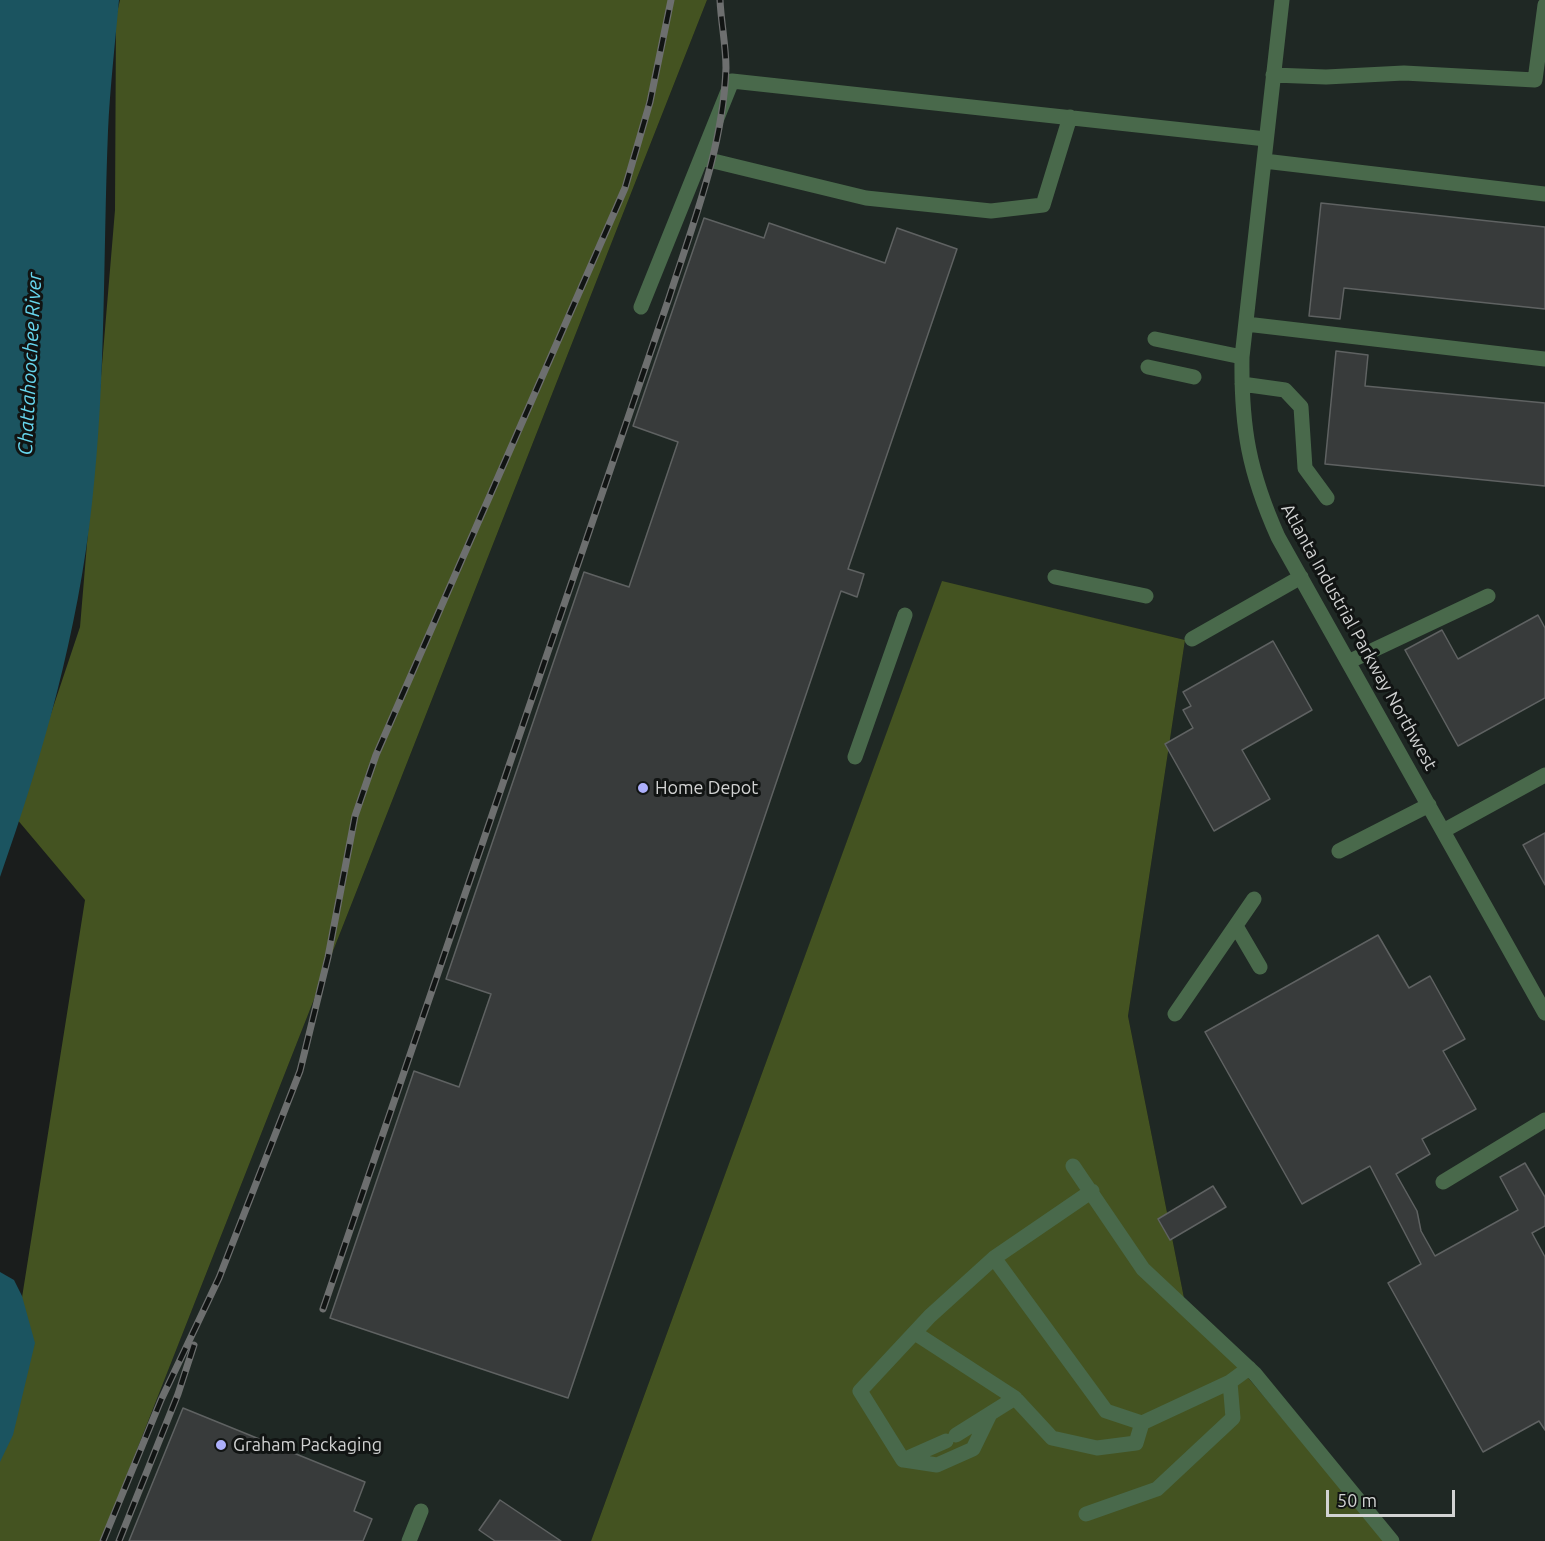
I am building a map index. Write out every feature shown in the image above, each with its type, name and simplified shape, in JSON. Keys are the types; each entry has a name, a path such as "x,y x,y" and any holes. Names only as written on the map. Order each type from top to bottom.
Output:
{"street":[{"name":"Atlanta Industrial Parkway Northwest","path":"1282,0 1242,357 1241,407 1248,455 1260,497 1301,577 1545,1013"},
{"path":"1273,75 1326,77 1404,73 1535,80 1545,5"},
{"path":"640,307 732,81 1266,139"},
{"path":"701,158 866,198 991,211 1043,205 1070,117"},
{"path":"1264,161 1545,194"},
{"path":"1246,324 1545,359"},
{"path":"1155,339 1242,357"},
{"path":"1148,367 1194,377"},
{"path":"1242,384 1285,390 1301,407 1305,468 1327,498"},
{"path":"1055,577 1146,596"},
{"path":"1192,639 1301,577"},
{"path":"1348,662 1488,596"},
{"path":"855,757 905,615"},
{"path":"1443,831 1545,775"},
{"path":"1339,851 1429,805"},
{"path":"1175,1014 1254,898"},
{"path":"1236,926 1260,967"},
{"path":"1443,1182 1541,1122 1545,1138"},
{"path":"1073,1166 1143,1269 1249,1368 1392,1541"},
{"path":"903,1460 861,1390 930,1316 994,1258 1092,1191"},
{"path":"994,1258 1106,1411 1142,1423 1230,1382 1249,1368"},
{"path":"915,1333 1015,1398 1052,1438 1097,1448 1136,1443 1142,1423"},
{"path":"1086,1514 1158,1489 1233,1418 1230,1382"},
{"path":"903,1460 951,1438 1015,1398"},
{"path":"903,1460 937,1465 973,1449 990,1414"},
{"path":"409,1541 421,1511"}],"shaded area":[{"path":"707,0 1545,0 1545,1541 1384,1541 1185,1303 1128,1016 1185,640 942,582 591,1541 101,1541"}],"green space":[{"path":"120,0 707,0 101,1541 0,1541 0,1419 4,1411 85,900 16,818 80,627 115,210 116,17"},
{"path":"942,581 1185,640 1128,1016 1185,1303 1384,1541 591,1541"}],"water":[{"name":"Chattahoochee River","path":"0,0 119,0 108,131 100,410 86,551 57,693 31,785 0,877"},
{"path":"0,1272 14,1280 22,1296 35,1343 13,1435 0,1462"}],"building":[{"path":"1321,203 1545,227 1545,309 1344,288 1340,319 1309,316"},
{"name":"Home Depot","path":"704,218 764,238 769,223 885,263 897,228 957,249 848,569 864,574 857,597 841,591 568,1398 330,1318 414,1071 459,1087 491,994 446,979 584,572 629,587 678,442 633,426"},
{"path":"1336,351 1368,355 1365,386 1545,403 1545,486 1325,464"},
{"path":"1538,615 1545,628 1545,698 1458,746 1405,650 1442,630 1458,659"},
{"path":"1273,641 1312,710 1242,750 1270,799 1214,831 1165,744 1193,728 1183,710 1191,706 1183,692"},
{"path":"1545,833 1545,885 1523,845"},
{"path":"1378,935 1409,988 1430,976 1465,1039 1443,1051 1476,1109 1422,1139 1430,1154 1396,1174 1417,1211 1421,1231 1435,1256 1518,1210 1500,1177 1525,1163 1545,1197 1545,1226 1532,1233 1545,1257 1545,1430 1539,1421 1483,1452 1388,1283 1421,1264 1370,1166 1302,1204 1205,1032"},
{"path":"1213,1186 1226,1207 1170,1240 1158,1219"},
{"name":"Graham Packaging","path":"183,1408 365,1482 354,1511 372,1519 363,1541 129,1541"},
{"path":"500,1500 561,1541 495,1541 479,1530"}],"railway":[{"path":"103,1541 161,1400 219,1278 300,1071 328,957 355,816 376,755 625,188 650,102 671,0"},
{"path":"323,1309 697,213 713,156 724,98 726,60 720,0"},
{"path":"119,1541 178,1394 194,1345"}],"place":[{"name":"Home Depot","path":"643,788"},
{"name":"Graham Packaging","path":"221,1445"}]}
